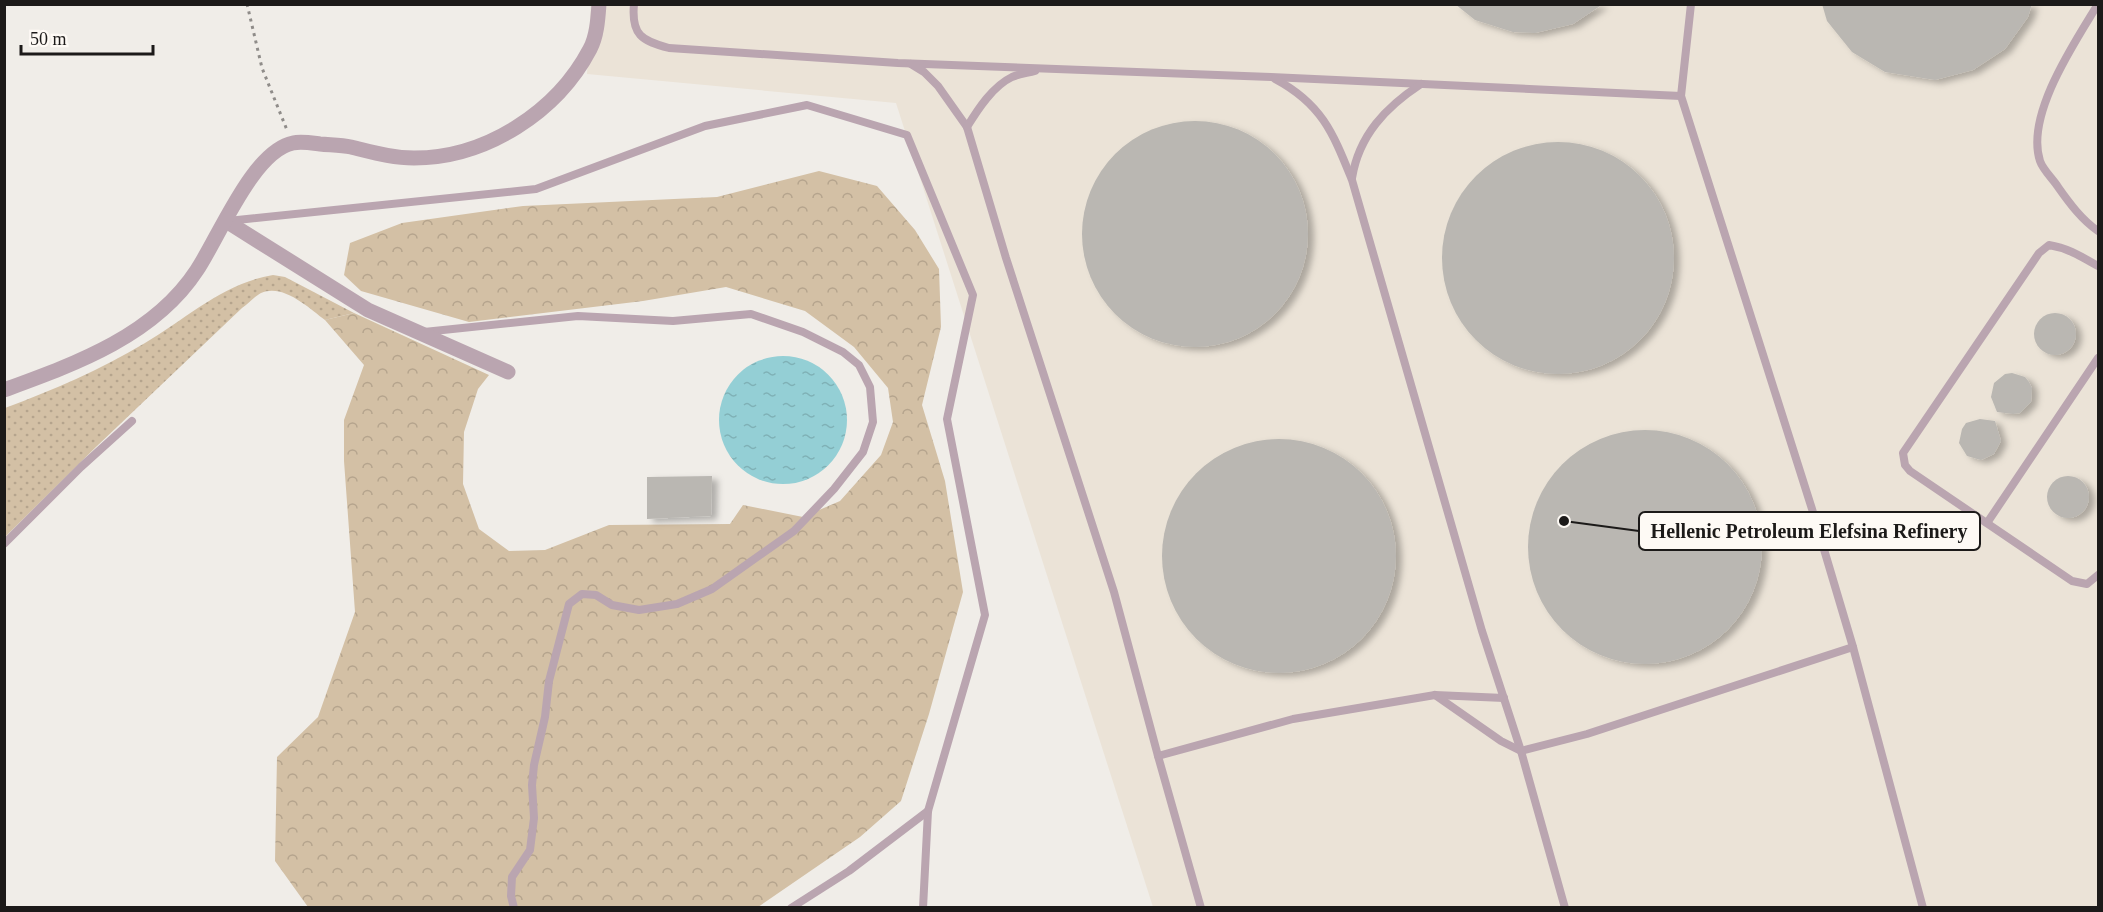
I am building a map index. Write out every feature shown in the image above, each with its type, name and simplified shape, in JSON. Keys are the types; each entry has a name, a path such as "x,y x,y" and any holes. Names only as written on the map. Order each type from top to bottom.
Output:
{"street":[{"path":"4,390 118,342 173,301 197,271 254,172 272,152 293,143 314,143 349,147 386,156 414,158 450,154 493,140 519,126 542,109 568,83 591,47 599,4"},
{"path":"226,221 368,310 508,372"}],"lane":[{"path":"634,4 633,14 637,31 648,43 669,48 909,63 1682,96"},
{"path":"1691,4 1682,96 1812,509 1923,908"},
{"path":"2098,4 2067,55 2047,98 2038,135 2040,161 2071,206 2098,231"},
{"path":"909,63 924,72 938,86 967,127 1006,258 1114,592 1201,908"},
{"path":"967,127 1001,83 1013,77 1043,69"},
{"path":"1271,77 1292,88 1313,105 1328,126 1352,180 1482,631 1521,751 1565,908"},
{"path":"1352,180 1355,159 1366,137 1385,112 1421,84"},
{"path":"226,221 536,189 705,126 807,105 907,135 973,295 947,419 985,615 928,811 923,908"},
{"path":"2098,266 2060,247 2049,245 2039,253 1903,453 1905,465 1910,471 2072,581 2087,584 2098,575"},
{"path":"418,332 578,316 673,321 751,314 803,332 843,352 859,365 870,387 873,422 863,453 834,489 794,531 712,589 677,604 639,610 612,605 596,595 582,594 569,604 549,681 545,717 534,765 532,785 534,818 530,850 512,878 511,896 514,908"},
{"path":"1987,524 2098,357"},
{"path":"4,544 81,467 132,421"},
{"path":"1435,695 1501,741 1521,751 1587,734 1852,647"},
{"path":"1158,756 1293,719 1435,695 1504,698"},
{"path":"791,908 849,871 928,811"}],"path":[{"path":"247,4 262,68 293,143"}],"shaded area":[{"path":"591,4 2098,5 2098,907 1153,907 896,103 587,74"}],"green space":[{"path":"819,171 877,186 915,230 939,269 941,327 922,405 945,481 963,592 929,714 901,801 860,837 758,907 308,907 275,861 277,757 318,717 355,612 344,461 344,420 364,365 325,320 354,313 489,375 478,389 464,432 463,484 479,529 509,551 545,550 609,525 730,524 743,505 803,517 840,501 881,455 893,422 888,388 854,347 805,311 726,287 643,301 469,322 361,291 344,275 350,243 402,223 523,206 717,197"},
{"path":"273,275 285,277 354,313 325,320 287,294 269,291 259,294 97,446 5,537 5,408 94,371 145,343 238,285"}],"water":[{"path":"783,356 807,361 828,375 842,396 847,420 842,444 828,465 807,479 783,484 759,479 738,465 724,444 719,420 724,396 738,375 759,361"}],"building":[{"path":"1455,4 1603,4 1573,24 1535,33 1513,32 1475,20"},
{"path":"1822,4 2032,4 2028,17 2005,49 1973,70 1935,80 1885,72 1852,52 1827,21"},
{"path":"1195,121 1217,123 1248,134 1275,154 1295,181 1306,212 1308,234 1306,256 1295,287 1275,314 1248,334 1217,345 1195,347 1173,345 1142,334 1115,314 1095,287 1084,256 1082,234 1084,212 1095,181 1115,154 1142,134 1173,123"},
{"path":"1547,142 1569,142 1613,155 1632,168 1648,184 1661,203 1669,224 1674,258 1672,281 1661,313 1648,332 1632,348 1613,361 1592,369 1569,374 1547,374 1503,361 1484,348 1468,332 1455,313 1447,292 1442,269 1442,247 1455,203 1468,184 1484,168 1503,155 1524,147"},
{"path":"2055,313 2070,319 2076,334 2070,349 2055,355 2040,349 2034,334 2040,319"},
{"path":"2012,373 2025,377 2029,382 2032,388 2031,402 2020,413 1997,412 1991,397 1994,383 2005,374"},
{"path":"1980,419 1995,421 2001,441 1994,454 1981,460 1967,456 1959,443 1966,423"},
{"path":"1645,430 1668,432 1690,439 1710,450 1728,464 1742,482 1753,502 1760,524 1762,547 1760,570 1753,592 1742,612 1728,630 1710,644 1690,655 1668,662 1645,664 1622,662 1600,655 1580,644 1562,630 1548,612 1537,592 1530,570 1528,547 1530,524 1537,502 1548,482 1562,464 1580,450 1600,439 1622,432"},
{"path":"1279,439 1324,448 1344,459 1362,473 1376,491 1387,511 1396,556 1387,601 1376,621 1362,639 1344,653 1324,664 1279,673 1234,664 1214,653 1196,639 1182,621 1171,601 1162,556 1171,511 1182,491 1196,473 1214,459 1234,448"},
{"path":"712,476 711,516 647,519 647,477"},
{"path":"2068,476 2083,482 2089,497 2083,512 2068,518 2053,512 2047,497 2053,482"}],"place":[{"name":"Hellenic Petroleum Elefsina Refinery","path":"1564,521"}]}
